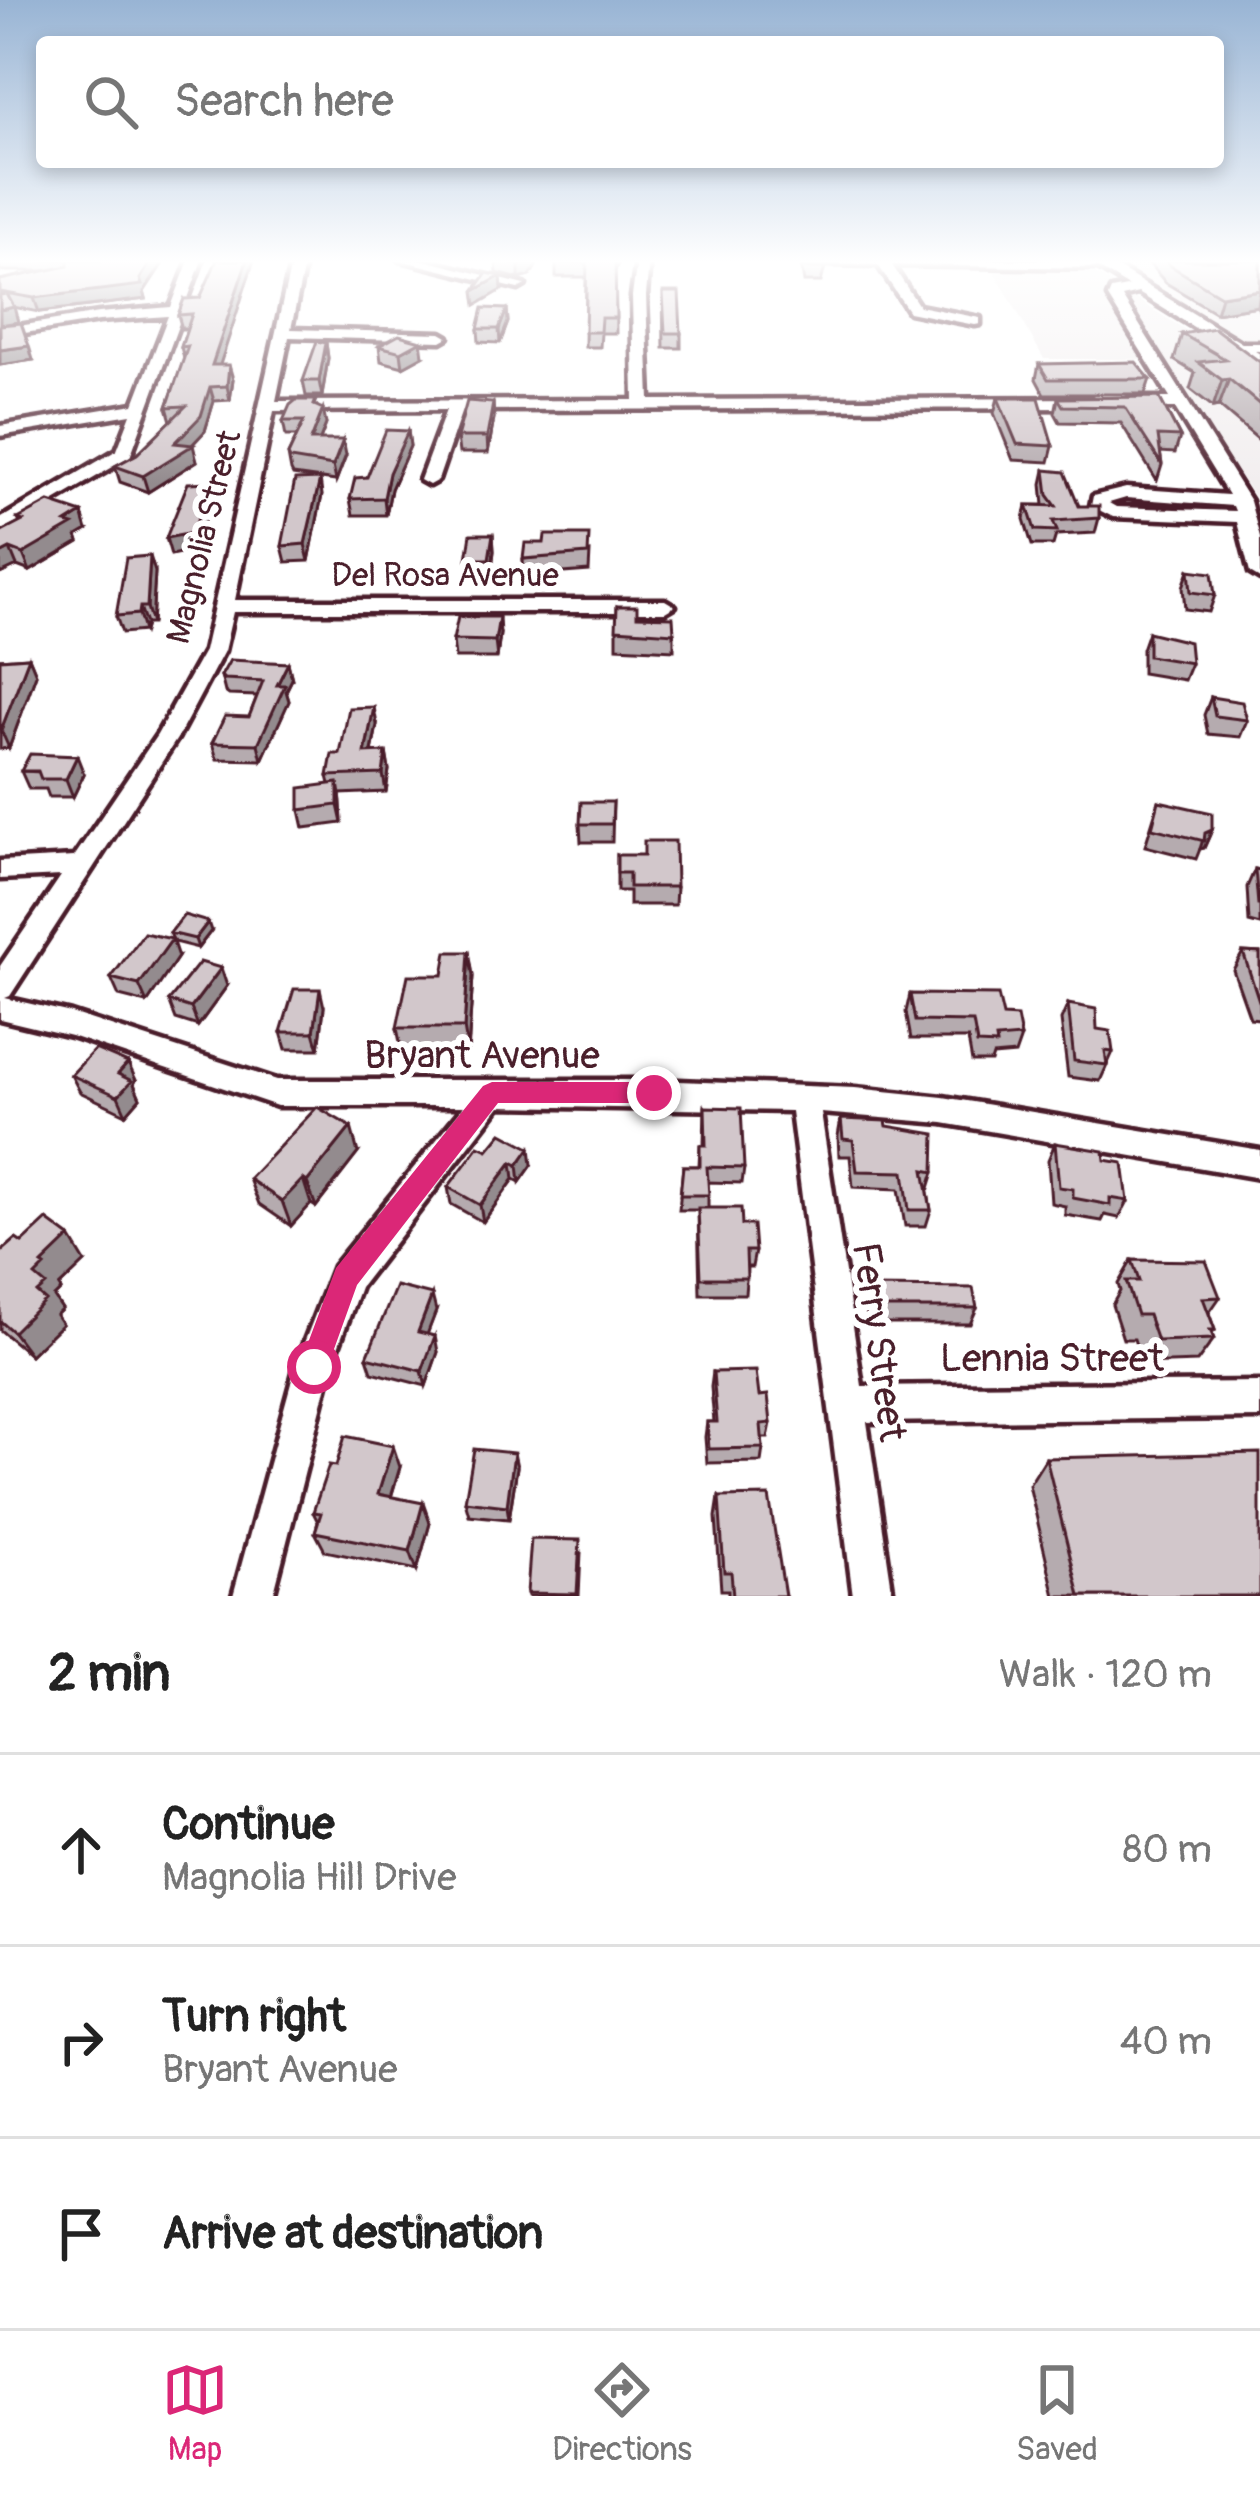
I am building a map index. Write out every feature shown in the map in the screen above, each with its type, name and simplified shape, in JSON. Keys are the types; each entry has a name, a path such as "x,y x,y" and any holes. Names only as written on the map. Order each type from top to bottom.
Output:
{"main road":[{"path":"1213,334 1260,362"}],"street":[{"path":"0,527 118,460 133,437 169,334"},
{"name":"Magnolia Street","path":"0,988 196,688 226,606 285,334"},
{"path":"343,334 441,337"},
{"path":"640,334 642,405"},
{"path":"1138,334 1244,509 1260,573"},
{"path":"1235,347 1260,346"},
{"path":"269,406 1181,403"},
{"path":"429,480 456,405"},
{"path":"0,431 143,407"},
{"path":"1126,494 1244,509 1113,512 1100,506 1100,500 1126,494"},
{"name":"Del Rosa Avenue","path":"226,606 664,607"},
{"path":"0,870 81,866"},
{"name":"Bryant Avenue","path":"0,1008 92,1028 225,1079 278,1093 804,1099 943,1110 1260,1164"},
{"path":"253,1596 315,1361 346,1277 492,1093"},
{"name":"Ferry Street","path":"804,1099 873,1596"},
{"name":"Lennia Street","path":"845,1404 1260,1400"}],"shaded area":[{"path":"1030,334 1193,334 1260,376 1260,505 1161,359 1044,359"},
{"path":"1237,334 1260,334 1260,348"}],"building":[{"path":"0,334 25,334 29,346 0,350"},
{"path":"185,334 222,334 212,365 229,365 227,386 210,387 201,416 175,443 193,445 143,476 115,466 137,454 186,406 167,407 188,346 181,347"},
{"path":"1183,334 1223,334 1260,362 1260,405 1229,379 1222,380 1198,362 1225,359"},
{"path":"399,335 421,341 401,352 379,346"},
{"path":"317,341 326,343 319,381 303,381"},
{"path":"1136,362 1150,379 1048,379 1039,364"},
{"path":"1159,397 1180,437 1158,436 1162,465 1125,407 1063,406 1058,398"},
{"path":"998,398 1039,398 1053,446 1017,444"},
{"path":"296,400 316,400 314,405 323,409 311,440 343,440 333,466 290,459 304,421 283,421"},
{"path":"467,401 493,403 487,437 457,437"},
{"path":"386,430 408,431 389,473 384,498 350,499 355,478 367,477"},
{"path":"1045,470 1065,472 1079,506 1099,506 1099,518 1053,521 1057,531 1035,530 1027,505 1056,506 1048,495"},
{"path":"320,479 305,544 282,546 295,480"},
{"path":"210,482 193,533 166,538 188,483"},
{"path":"49,502 82,513 66,523 73,525 23,554 10,549 0,554 0,533"},
{"path":"471,534 493,534 489,559 467,559"},
{"path":"545,535 589,535 588,554 523,559 525,543 544,543"},
{"path":"150,556 147,607 140,607 139,614 116,616 126,558"},
{"path":"1189,570 1212,573 1215,595 1191,592"},
{"path":"617,606 637,606 637,616 673,617 674,633 616,629"},
{"path":"458,617 499,617 495,641 453,640"},
{"path":"1148,632 1189,642 1191,663 1148,656"},
{"path":"29,657 1,730 0,730 0,659"},
{"path":"230,660 288,663 277,685 285,685 258,744 212,743 225,716 249,717 263,681 224,679 221,676"},
{"path":"1211,697 1242,702 1247,720 1215,716"},
{"path":"374,707 365,753 386,752 383,774 328,776 332,754 340,754 349,708"},
{"path":"30,754 77,756 66,779 41,779 38,771 21,771"},
{"path":"338,783 338,805 300,810 300,788"},
{"path":"1159,801 1212,813 1212,830 1205,833 1204,841 1152,828"},
{"path":"581,802 613,802 612,824 580,824"},
{"path":"644,841 675,841 676,887 629,887 629,873 617,873 617,855 644,855"},
{"path":"1255,869 1260,870 1260,905 1258,905"},
{"path":"184,915 208,922 195,939 170,933"},
{"path":"144,933 172,939 139,985 111,978"},
{"path":"447,952 469,952 464,1028 397,1028 408,975 443,975"},
{"path":"1243,952 1260,953 1260,1001 1259,1001"},
{"path":"200,962 221,968 191,1008 169,1001"},
{"path":"294,989 320,989 314,1032 281,1032"},
{"path":"910,994 998,995 1003,1016 1017,1017 1021,1037 996,1039 997,1045 977,1044 973,1022 915,1021"},
{"path":"1068,1004 1096,1009 1097,1029 1110,1031 1113,1052 1105,1051 1107,1065 1074,1061"},
{"path":"95,1049 128,1063 118,1074 132,1081 118,1096 71,1075"},
{"path":"317,1107 351,1127 307,1182 303,1179 282,1201 249,1179"},
{"path":"705,1107 741,1108 744,1168 707,1167 709,1195 680,1195 683,1166 700,1166 700,1145 706,1145"},
{"path":"841,1119 886,1121 887,1126 935,1134 934,1172 924,1170 931,1210 909,1210 904,1172 857,1171 853,1140 843,1139"},
{"path":"502,1133 530,1148 518,1165 512,1162 480,1205 448,1187 479,1146 488,1150"},
{"path":"1055,1143 1104,1151 1105,1160 1123,1163 1128,1201 1110,1198 1110,1205 1073,1198 1073,1189 1059,1187"},
{"path":"698,1208 741,1208 742,1225 753,1225 755,1251 746,1251 747,1278 701,1278"},
{"path":"47,1220 70,1237 35,1276 46,1285 37,1293 45,1300 13,1332 0,1321 0,1253 16,1239 22,1243"},
{"path":"1132,1260 1206,1261 1220,1297 1203,1298 1214,1339 1157,1341 1148,1315 1137,1315 1126,1281 1139,1281"},
{"path":"396,1286 432,1295 418,1332 435,1336 422,1371 367,1357"},
{"path":"869,1287 973,1288 977,1308 872,1308"},
{"path":"756,1371 759,1396 768,1395 771,1423 761,1424 763,1448 709,1449 707,1422 717,1422 713,1372"},
{"path":"345,1436 393,1446 378,1494 423,1503 410,1551 315,1532 321,1513 313,1512"},
{"path":"474,1449 514,1453 507,1506 465,1501"},
{"path":"1260,1453 1260,1596 1080,1596 1046,1458"},
{"path":"769,1496 785,1596 733,1596 731,1572 724,1572 719,1497"},
{"path":"531,1539 580,1540 577,1594 527,1593"}],"route":[{"path":"314,1367 346,1277 492,1093 654,1093"}]}
